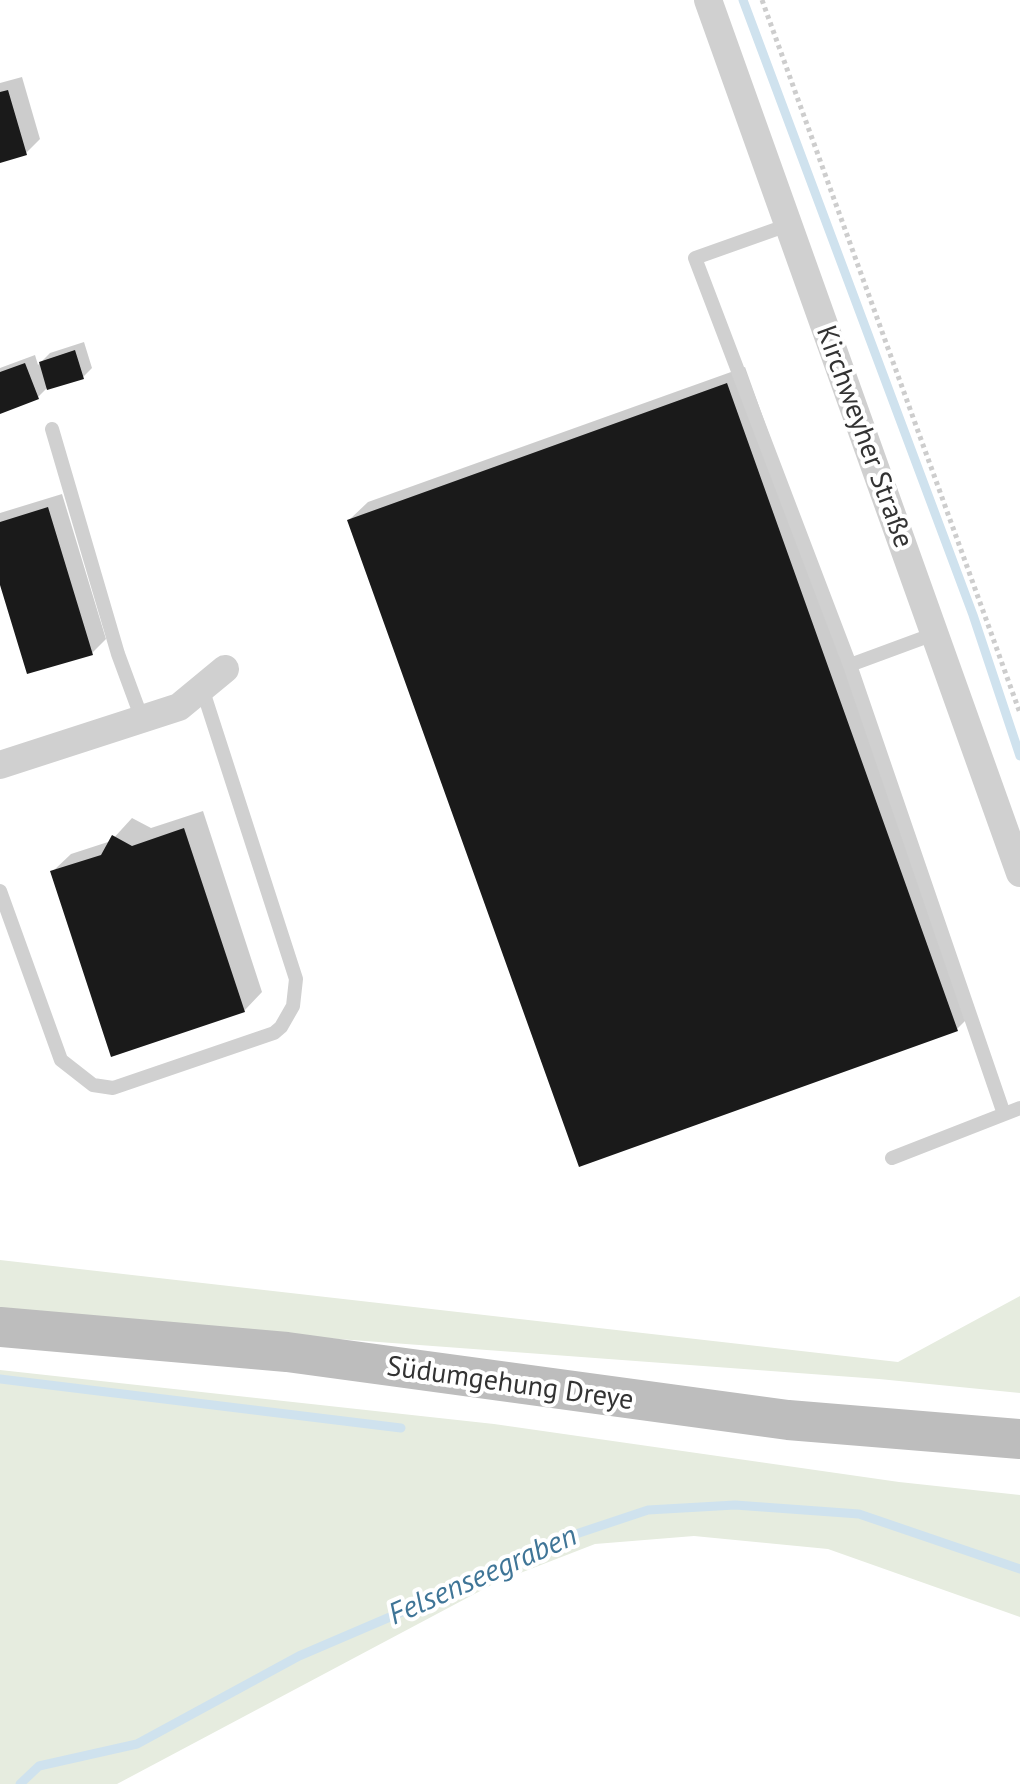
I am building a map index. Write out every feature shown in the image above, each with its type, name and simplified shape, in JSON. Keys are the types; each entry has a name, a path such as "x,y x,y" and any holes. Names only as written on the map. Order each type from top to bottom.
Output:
{"main road":[{"name":"Südumgehung Dreye","path":"0,1327 287,1352 741,1414 1020,1439"}],"street":[{"name":"Kirchweyher Straße","path":"708,0 1020,873"},
{"path":"0,765 179,707 225,669"}],"lane":[{"path":"788,225 695,258 850,665 1004,1114"},
{"path":"52,429 118,654 142,719"},
{"path":"850,665 934,634"},
{"path":"0,891 61,1060 93,1085 113,1088 274,1033 281,1027 293,1006 296,979 202,688"},
{"path":"892,1158 1020,1108"}],"path":[{"path":"762,0 1020,713"}],"shaded area":[{"path":"0,1260 898,1362 1020,1296 1020,1393 879,1379 0,1314"},
{"path":"0,1370 494,1424 899,1482 1020,1495 1020,1617 828,1549 694,1536 595,1544 497,1582 117,1784 0,1784"}],"building":[{"path":"8,90 27,155 0,163 0,92"},
{"path":"75,350 84,379 47,390 39,362"},
{"path":"25,363 39,399 0,414 0,372"},
{"path":"727,383 958,1031 579,1167 347,520"},
{"path":"48,507 93,655 27,674 0,585 0,522"},
{"path":"184,828 245,1012 111,1057 50,871 101,855 112,835 132,846"}],"waterway":[{"path":"743,0 973,615 1020,756"},
{"path":"0,1379 401,1428"},
{"name":"Felsenseegraben","path":"20,1784 39,1766 137,1744 299,1656 460,1587 528,1550 648,1510 735,1505 859,1514 1020,1569"}]}
